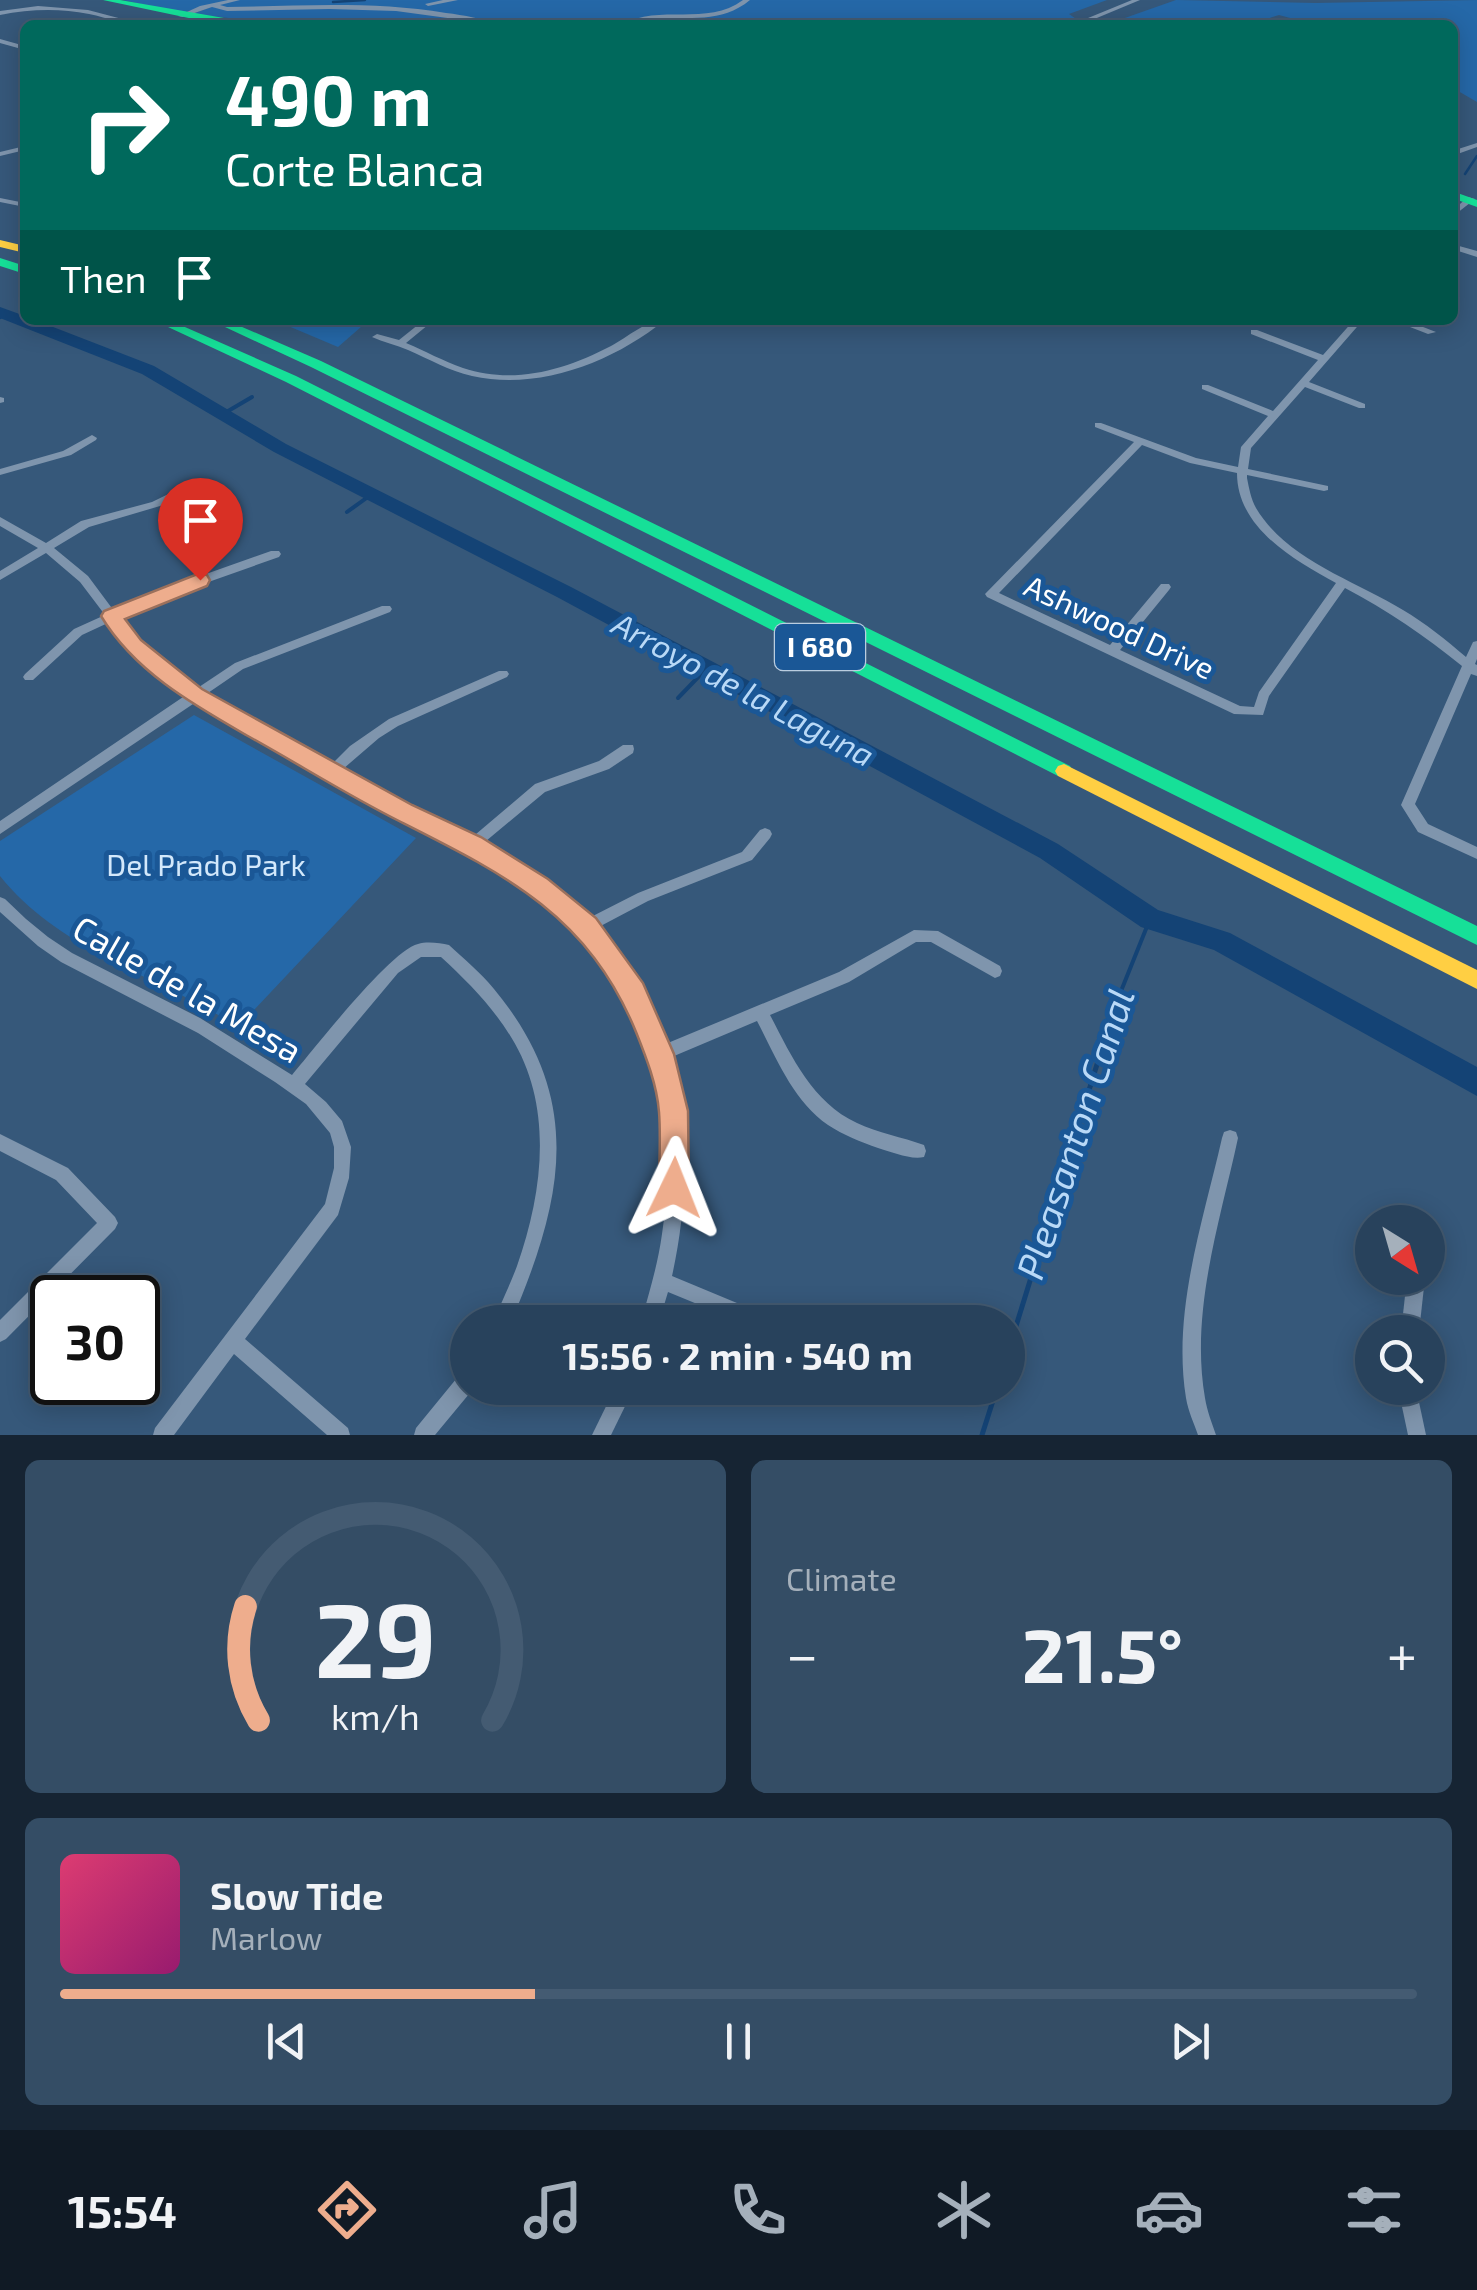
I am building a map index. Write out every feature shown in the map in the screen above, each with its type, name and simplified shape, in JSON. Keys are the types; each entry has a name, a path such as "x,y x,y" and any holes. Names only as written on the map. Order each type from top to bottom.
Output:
{"main road":[{"path":"106,0 205,20"},
{"path":"180,16 216,20"},
{"name":"I 680","path":"171,325 304,385 1477,980"},
{"name":"I 680","path":"227,325 316,364 1477,936"}],"street":[{"path":"180,16 237,0"},
{"path":"422,9 456,0"},
{"path":"635,20 726,13 748,0"},
{"path":"1087,20 1138,0"},
{"path":"0,13 48,2 122,20"},
{"path":"218,7 368,6 422,9 473,20"},
{"path":"403,342 424,325"},
{"path":"377,337 403,342 470,374 545,375 601,358 653,325"},
{"path":"1355,325 1246,448 1240,470 1243,492 1266,530 1302,560 1400,613 1473,669"},
{"path":"1411,325 1432,332"},
{"path":"1254,332 1324,359"},
{"path":"1303,383 1362,406"},
{"path":"1205,387 1274,415"},
{"path":"1098,425 1194,461 1324,488"},
{"path":"0,472 67,453 92,438"},
{"name":"Ashwood Drive","path":"1139,442 990,594 1238,710 1258,712 1263,695 1343,582"},
{"path":"0,576 85,524 156,504 189,488"},
{"path":"0,521 76,570 134,645 194,695 404,812 472,845 539,887 587,926 637,998 660,1054 674,1111 676,1155 664,1282 656,1305"},
{"path":"29,677 68,638 111,616 275,554"},
{"path":"1111,652 1166,587"},
{"path":"0,828 238,666 386,609"},
{"path":"1477,645 1473,669 1408,805 1423,828 1477,853"},
{"path":"334,770 356,746 384,725 503,674"},
{"path":"472,845 540,788 604,765 628,749"},
{"path":"587,926 643,896 747,856 765,834"},
{"name":"Calle de la Mesa","path":"0,903 32,933 82,969 194,1022 294,1085 337,1129 344,1157 342,1183 332,1209 162,1435"},
{"path":"660,1054 844,977 914,936 933,936 995,971"},
{"path":"294,1085 393,968 418,950 444,950 495,996 526,1042 542,1083 549,1130 538,1240 509,1305"},
{"path":"760,1012 803,1092 828,1119 863,1137 918,1151"},
{"path":"1207,1435 1191,1390 1190,1346 1230,1138"},
{"path":"0,1142 62,1174 108,1223 0,1333"},
{"path":"664,1282 720,1305"},
{"path":"235,1342 341,1435"},
{"path":"423,1435 450,1402"},
{"path":"601,1435 616,1405"},
{"path":"1411,1405 1417,1435"}],"green space":[{"path":"123,0 1107,0 1069,14 1078,20 484,20 369,7 228,8 219,6 220,2 182,13"},
{"path":"1176,0 1477,0 1477,102 1458,91 1458,20 1298,20 1279,15 1263,20 1119,20"},
{"path":"211,7 383,8 472,20 248,20 192,14"},
{"path":"286,325 363,325 338,347"},
{"name":"Del Prado Park","path":"194,715 416,838 238,1027 81,944 52,925 0,876 0,841"}],"waterway":[{"path":"333,2 365,0"},
{"path":"1465,174 1477,156"},
{"name":"Arroyo de la Laguna","path":"0,312 20,320"},
{"name":"Arroyo de la Laguna","path":"0,318 6,314"},
{"name":"Arroyo de la Laguna","path":"33,325 148,370 280,448 564,592 1049,851 1150,919 1221,941 1477,1082"},
{"path":"223,414 252,397"},
{"path":"347,512 372,494"},
{"path":"678,698 706,669"},
{"name":"Pleasanton Canal","path":"1115,1005 1150,919"},
{"name":"Pleasanton Canal","path":"1023,1305 1115,1005"},
{"name":"Pleasanton Canal","path":"982,1435 992,1405"}],"traffic: fast":[{"path":"107,0 210,20"},
{"path":"1458,196 1477,204"},
{"path":"0,262 20,268"},
{"path":"170,325 291,379 1064,771"},
{"path":"227,325 316,364 1477,936"}],"traffic: slow":[{"path":"0,243 20,249"},
{"path":"1064,771 1477,980"}],"route":[{"path":"200,580 111,616 134,645 194,695 404,812 472,845 539,887 587,926 622,972 644,1012 660,1054 674,1111 674,1188"}]}
